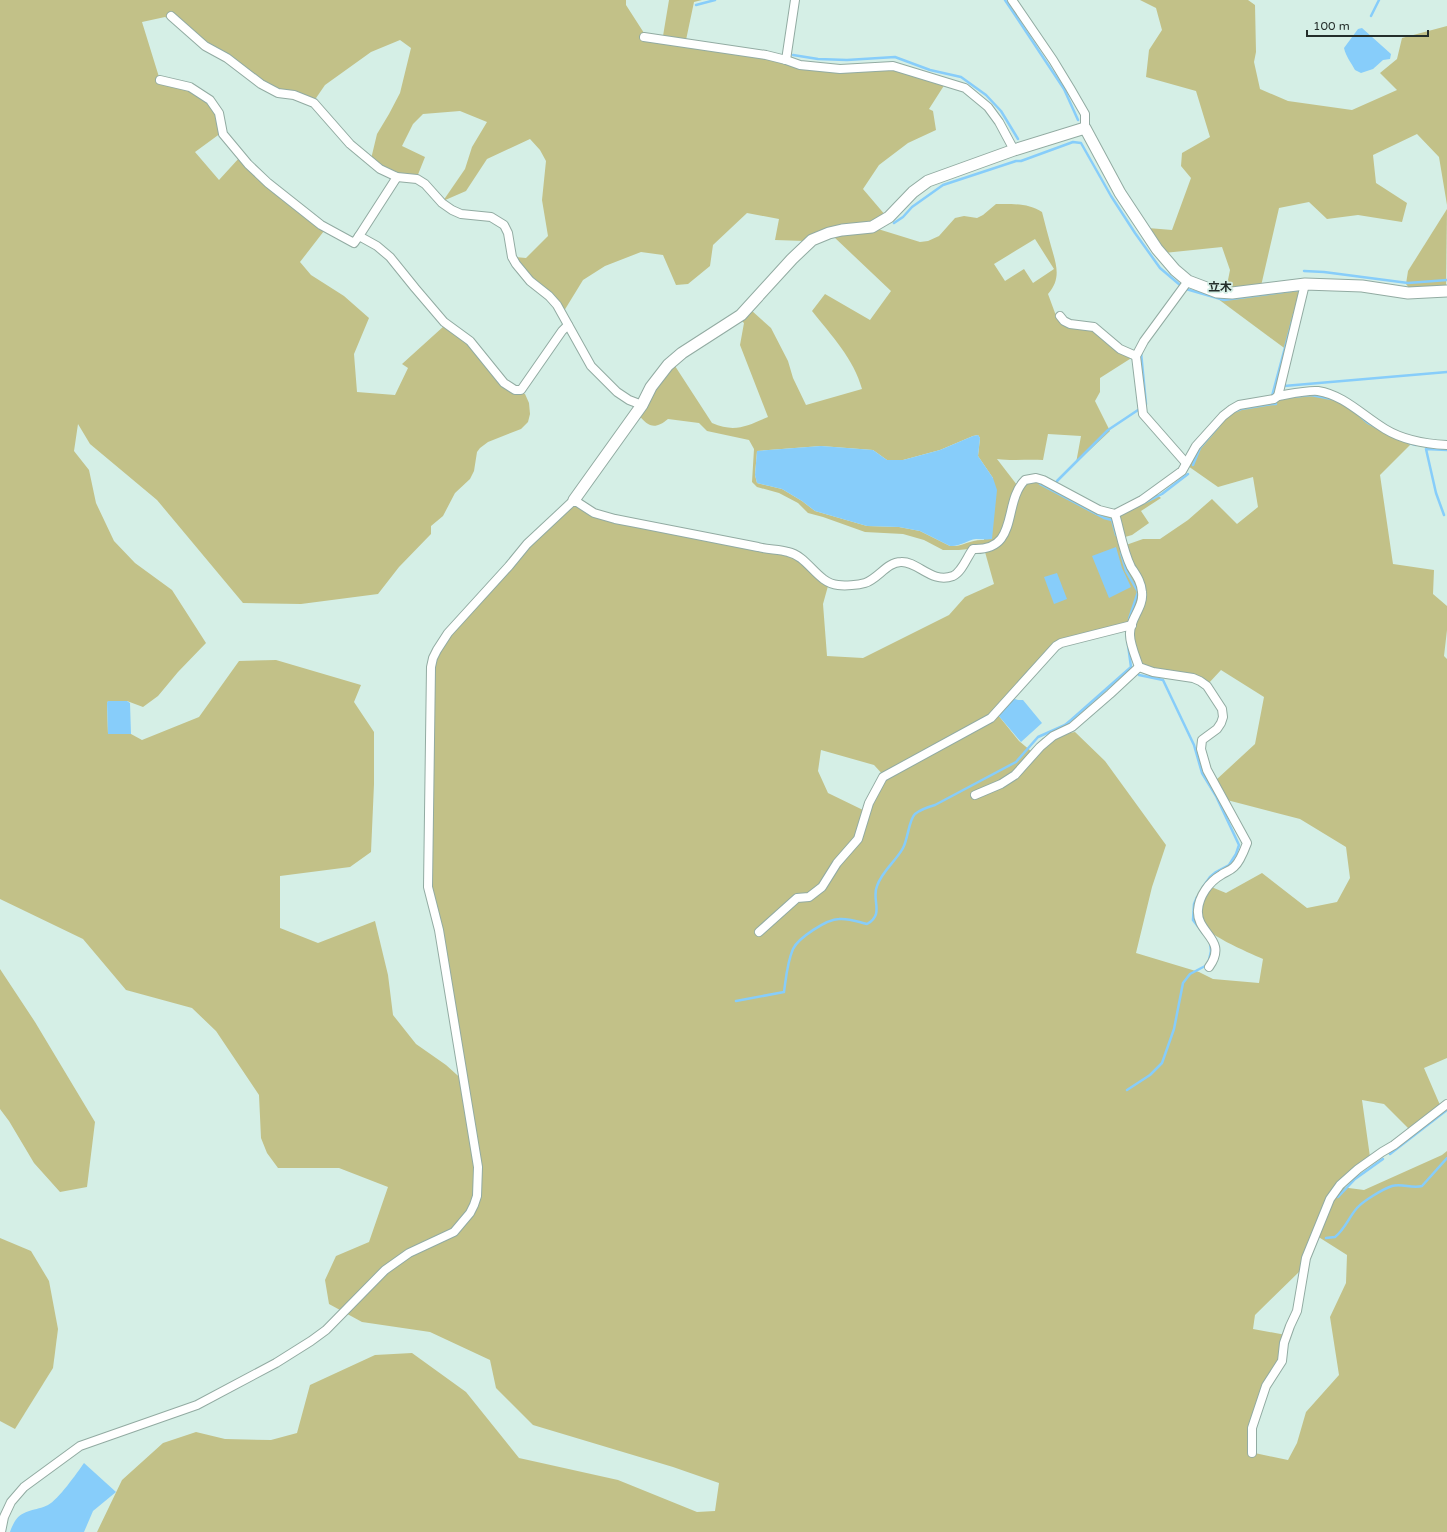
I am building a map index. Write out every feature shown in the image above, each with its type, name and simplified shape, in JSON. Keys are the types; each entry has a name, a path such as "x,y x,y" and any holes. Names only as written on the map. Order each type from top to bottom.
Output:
{"street":[{"path":"786,60 795,0"},
{"path":"1012,0 1054,60 1071,89 1085,114 1085,128 1120,192 1157,249 1175,270 1188,281 1217,292 1232,294 1305,284 1362,286 1408,293 1447,291"},
{"path":"171,16 205,46 227,58 260,84 278,93 294,95 314,103 350,144 372,163 397,177 417,179 425,184 442,203 452,210 461,214 491,218 504,225 508,233 512,257 516,264 530,281 557,304 596,373 617,392 642,406"},
{"path":"644,37 766,55 800,65 840,69 893,66 965,88 988,107 999,122 1014,150"},
{"path":"160,80 190,87 210,100 219,112 223,134 248,164 268,183 321,225 354,243 397,177"},
{"path":"1,1532 4,1517 11,1502 24,1487 80,1446 197,1405 276,1363 326,1330 385,1270 409,1253 454,1232 472,1209 477,1196 478,1167 439,930 428,887 431,667 436,650 448,633 527,544 574,500 642,406 651,387 668,365 682,353 741,315 792,259 812,240 829,233 842,230 872,227 889,217 913,192 928,181 1014,150 1085,128"},
{"path":"359,236 377,246 390,257 444,322 470,342 504,383 515,390 521,390 562,331 568,325"},
{"path":"1186,463 1143,414 1136,356 1144,341 1188,281"},
{"path":"1274,398 1305,284"},
{"path":"1060,316 1064,321 1070,324 1094,327 1120,348 1136,356"},
{"path":"574,500 594,513 615,519 788,552 797,555 831,584 839,585 865,583 894,564 900,562 906,562 932,576 942,577 953,575 962,567 973,549 981,550 998,543 1005,534 1017,490 1025,480 1030,478 1043,480 1098,510 1115,514 1142,500 1182,471 1196,446 1223,416 1239,405 1317,391 1343,400 1387,430 1427,444 1447,445"},
{"path":"1115,514 1126,552 1132,567 1139,578 1142,592 1142,602 1130,635 1139,667"},
{"path":"759,932 797,898 809,897 822,887 837,864 858,839 869,803 883,777 991,718 1056,646 1061,643 1132,626"},
{"path":"975,795 1001,784 1015,775 1040,747 1053,736 1072,727 1139,667"},
{"path":"1139,667 1153,672 1193,678 1200,681 1207,686 1222,709 1223,717 1221,723 1217,729 1202,740 1201,749 1207,770 1247,843 1235,866 1209,884 1199,903 1197,917 1200,924 1211,936 1215,948 1214,961 1209,967"},
{"path":"1252,1453 1252,1428 1266,1386 1282,1361 1284,1343 1297,1311 1306,1258 1330,1199 1340,1185 1358,1169 1382,1152 1394,1146 1447,1104"}],"shaded area":[{"path":"0,0 626,0 626,5 644,33 643,38 770,59 801,68 839,73 883,69 894,70 945,84 929,109 933,111 936,130 908,143 879,165 863,189 886,216 874,221 836,228 820,233 805,241 775,240 779,219 747,213 713,245 710,266 688,284 676,285 663,255 641,252 605,266 583,280 564,311 526,272 515,257 526,258 548,236 542,200 546,161 540,150 530,139 487,159 466,191 443,201 465,169 472,147 487,122 460,111 423,114 413,124 402,146 425,157 417,177 392,173 371,159 377,134 400,93 411,48 400,40 371,52 325,85 314,101 299,94 285,92 272,86 206,41 165,17 142,22 159,77 158,82 183,88 200,95 213,106 217,114 221,133 195,152 219,180 240,157 268,187 324,231 300,262 311,275 344,296 369,318 354,354 357,392 395,395 408,368 402,364 444,326 446,326 469,344 499,379 525,394 529,403 530,414 528,422 521,429 488,442 480,448 477,452 474,471 470,479 455,493 443,516 431,526 431,534 399,567 378,594 301,604 243,603 157,500 90,444 78,424 74,451 89,470 96,503 114,541 135,563 172,590 206,643 178,672 158,696 143,707 127,701 108,701 108,734 131,734 142,740 199,717 239,661 276,660 361,685 354,702 374,732 374,784 371,852 350,867 280,876 280,928 318,943 375,921 388,975 393,1015 416,1044 446,1065 466,1083 441,929 434,906 430,885 433,671 435,658 446,639 513,565 531,542 574,505 599,518 765,551 789,554 797,558 828,586 823,604 827,656 863,658 949,615 965,597 994,584 985,552 996,548 1003,541 1008,531 1017,497 1021,488 1027,482 1035,480 1041,481 1090,508 1115,518 1128,563 1140,588 1141,596 1137,609 1129,624 1060,641 1019,682 998,715 1019,741 1031,751 1043,738 1075,732 1105,761 1166,845 1152,887 1136,953 1199,972 1213,979 1259,983 1263,959 1226,942 1202,924 1199,918 1199,909 1201,901 1209,886 1226,893 1262,873 1307,908 1337,902 1350,878 1346,847 1300,819 1227,800 1216,780 1255,744 1264,697 1221,670 1208,684 1198,678 1143,668 1141,666 1131,631 1143,605 1145,592 1141,579 1132,564 1126,545 1143,539 1160,539 1188,520 1212,499 1237,524 1258,507 1253,477 1218,487 1188,466 1197,447 1227,416 1239,407 1277,401 1285,397 1311,394 1322,394 1343,403 1385,432 1411,444 1380,475 1393,564 1434,570 1433,594 1447,606 1447,630 1444,656 1447,659 1447,1058 1424,1068 1440,1105 1410,1130 1384,1104 1362,1100 1370,1157 1338,1183 1328,1199 1304,1257 1302,1269 1255,1315 1253,1329 1286,1335 1281,1358 1277,1366 1266,1380 1251,1427 1250,1452 1288,1460 1297,1443 1306,1412 1339,1375 1330,1317 1346,1283 1347,1255 1317,1236 1332,1199 1341,1187 1364,1190 1442,1155 1447,1151 1447,1532 97,1532 122,1480 163,1443 196,1432 225,1439 271,1440 297,1433 310,1385 375,1355 412,1353 466,1392 519,1458 618,1480 697,1512 715,1511 719,1483 673,1467 533,1425 496,1388 490,1360 430,1332 362,1322 329,1304 325,1280 336,1256 369,1242 388,1187 339,1168 278,1168 267,1153 261,1138 259,1095 216,1031 192,1008 126,990 83,939 0,899","holes":["821,750 874,765 886,778 868,811 860,841 856,845 854,838 863,810 828,793 818,771"]},
{"path":"669,0 702,0 694,2 686,40 663,36"},
{"path":"1140,0 1248,0 1255,5 1256,52 1254,62 1260,89 1288,101 1352,110 1397,90 1380,73 1397,59 1402,38 1447,26 1447,205 1439,157 1417,134 1373,155 1376,183 1407,203 1402,222 1358,215 1327,219 1309,202 1279,208 1261,286 1226,290 1230,270 1222,247 1164,253 1148,228 1172,230 1191,178 1181,166 1182,153 1210,137 1196,91 1146,77 1149,50 1162,30 1156,8"},
{"path":"996,204 1026,206 1042,212 1057,271 1055,282 1048,294 1055,313 1061,322 1091,328 1133,357 1100,378 1100,392 1095,401 1110,431 1076,463 1081,436 1048,434 1043,460 997,459 1017,485 1010,511 999,538 978,548 943,550 924,540 903,534 865,532 808,513 798,503 779,493 757,487 752,482 754,449 749,440 707,431 699,423 668,419 659,425 652,426 645,422 638,414 666,374 675,366 712,423 728,428 734,428 741,427 768,417 740,345 744,323 741,320 751,310 771,328 788,361 793,378 806,405 862,389 848,357 812,311 825,294 870,320 891,291 834,237 878,229 920,242 928,241 939,236 955,218 964,216 977,218","holes":["1035,239 1054,269 1033,283 1024,269 1005,281 994,264","978,435 980,438 978,456 993,478 984,540 955,546 950,546 920,531 899,527 867,526 815,511 782,489 757,483 755,475 757,451 821,446 873,450 887,460 903,460 940,450"]},
{"path":"1447,209 1446,286 1410,289 1406,284 1408,271"},
{"path":"1300,287 1287,350 1210,293"},
{"path":"1156,494 1161,498 1141,511 1149,523 1132,535 1125,537 1119,517 1120,512"},
{"path":"0,969 35,1022 95,1122 87,1187 60,1192 34,1163 9,1121 0,1109"},
{"path":"0,1238 31,1251 49,1281 58,1329 53,1368 15,1429 0,1421"}],"water":[{"path":"1362,28 1391,54 1390,59 1383,60 1373,69 1361,73 1355,70 1347,57 1344,48 1358,29"},
{"path":"978,435 980,438 978,456 993,478 997,490 992,539 976,539 954,546 950,546 920,531 899,527 867,526 815,511 782,489 757,483 755,475 757,451 821,446 873,450 887,460 903,460 940,450"},
{"path":"1116,547 1122,568 1131,587 1109,598 1092,556"},
{"path":"1057,573 1067,599 1054,604 1044,577"},
{"path":"1012,698 1023,700 1042,723 1021,742 998,715"},
{"path":"108,701 127,701 130,703 131,734 108,734"},
{"path":"84,1463 116,1492 93,1511 84,1532 10,1532 15,1521 22,1514 48,1505 57,1498"}],"waterway":[{"path":"696,5 715,0"},
{"path":"1005,0 1064,89 1078,120"},
{"path":"1371,16 1379,0"},
{"path":"793,55 818,59 847,60 895,57 930,70 961,77 986,95 1001,111 1018,139"},
{"path":"894,223 903,217 912,207 943,185 1016,161 1021,161 1073,142 1081,143 1111,196 1135,233 1160,268 1180,285"},
{"path":"1304,271 1324,272 1408,283 1447,280"},
{"path":"1186,289 1224,300 1298,290"},
{"path":"1236,411 1272,404 1272,396 1294,314"},
{"path":"1141,352 1146,404"},
{"path":"1284,386 1447,372"},
{"path":"1292,397 1311,395 1332,399"},
{"path":"1057,481 1108,430 1138,410"},
{"path":"1360,416 1368,423 1379,429"},
{"path":"1193,465 1200,448 1219,426"},
{"path":"1409,443 1416,445"},
{"path":"1444,515 1436,493 1426,449 1447,450"},
{"path":"1130,510 1162,494 1188,474"},
{"path":"1040,484 1104,518 1112,520 1116,535"},
{"path":"1121,553 1126,571 1138,592 1129,619"},
{"path":"736,1001 784,992 788,965 793,949 813,930 827,922 839,919 867,924 872,920 876,911 875,896 879,881 903,848 911,820 915,814 922,809 935,805 1016,762 1038,737 1065,725 1071,720 1131,667 1126,630"},
{"path":"1139,675 1163,680 1194,745 1202,773 1216,796 1239,845 1236,854 1229,865 1210,877 1203,887"},
{"path":"1197,897 1194,904 1193,920 1203,933"},
{"path":"1209,960 1211,951 1210,942"},
{"path":"1127,1090 1150,1075 1162,1063 1174,1029 1183,983 1190,974 1207,965"},
{"path":"1390,1154 1447,1110"},
{"path":"1326,1238 1335,1237 1342,1230 1357,1208 1379,1192 1396,1185 1414,1187 1422,1186 1447,1158"},
{"path":"1338,1197 1355,1179 1383,1159"}],"district":[{"name":"立木","path":"1220,287"}]}
